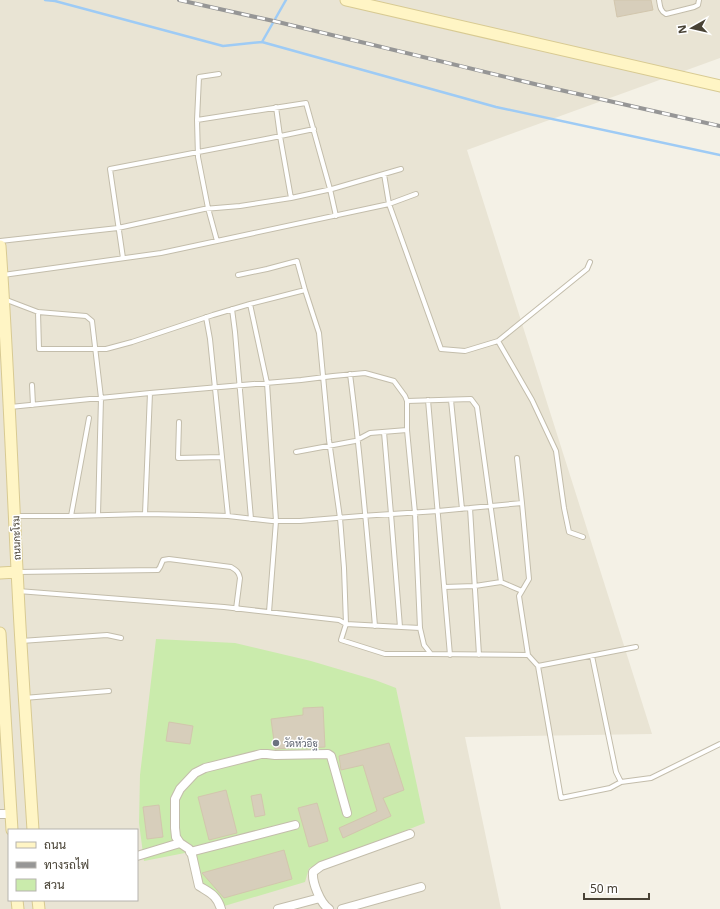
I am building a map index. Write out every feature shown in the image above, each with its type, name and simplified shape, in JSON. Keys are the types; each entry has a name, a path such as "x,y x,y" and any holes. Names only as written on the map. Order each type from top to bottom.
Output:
{"main road":[{"path":"346,0 720,86"},
{"name":"ถนนกะโรม","path":"0,246 10,407 24,698 34,829"},
{"path":"0,573 17,572"},
{"path":"0,633 6,814 12,829"}],"street":[{"path":"221,909 218,900 199,886 192,855 189,849 180,843 176,837 175,799 180,789 196,773 205,768 261,754 328,754 333,763 347,813"},
{"path":"190,852 295,825"},
{"path":"329,909 320,898 313,876 313,872 316,869 410,834"},
{"path":"138,856 180,843"},
{"path":"342,909 421,887"},
{"path":"278,909 320,898"}],"lane":[{"path":"659,0 660,9 666,14 694,7 698,5 699,0"},
{"path":"217,241 208,208 198,157 197,120 200,77 219,74"},
{"path":"197,120 306,103 336,216"},
{"path":"276,107 290,198"},
{"path":"123,258 110,168 314,130"},
{"path":"0,241 118,228 208,208 240,206 290,198 330,189 402,169"},
{"path":"384,174 389,204 441,349 465,352 498,341 587,269 590,262"},
{"path":"2,275 161,253 389,204 416,194"},
{"path":"238,275 297,261 319,333 330,446 340,518 344,568 346,624 341,640 385,654 528,655"},
{"path":"38,312 39,349 95,350 106,349 132,342 232,309 305,290"},
{"path":"4,299 38,312 86,316 92,321 101,398 98,516"},
{"path":"250,304 267,383 276,521 269,612"},
{"path":"232,309 251,519"},
{"path":"206,317 210,339 228,516"},
{"path":"498,341 532,400 556,451 569,532 583,538"},
{"path":"10,407 350,374 365,373 394,381 407,401 407,430 415,513 420,628 424,645 431,654"},
{"path":"350,374 366,516 375,626"},
{"path":"32,385 34,405"},
{"path":"145,514 150,393"},
{"path":"407,401 471,399 477,407 501,582"},
{"path":"428,400 450,655"},
{"path":"451,400 462,509"},
{"path":"71,516 89,418"},
{"path":"179,422 178,458 222,457"},
{"path":"296,452 358,439 370,433 407,430"},
{"path":"384,432 400,627"},
{"path":"516,458 522,503 528,580 519,596 528,655 538,666 561,798 610,788 621,782 651,778 720,744"},
{"path":"15,516 98,516 145,514 228,516 300,522 391,514 438,512 522,503"},
{"path":"470,508 479,655"},
{"path":"17,572 158,570 164,560 168,559 231,567 236,570 240,578 236,609"},
{"path":"444,587 475,586 501,582 522,591"},
{"path":"18,591 224,607 338,620 346,624 420,628"},
{"path":"21,641 103,636 121,638"},
{"path":"538,666 636,647"},
{"path":"592,656 616,772 621,782"},
{"path":"24,698 109,691"}],"shaded area":[{"path":"0,0 720,0 720,58 467,150 652,734 465,737 501,909 0,909"}],"green space":[{"name":"วัดหัวอิฐ","path":"156,639 235,643 311,661 375,680 396,688 425,823 309,868 305,882 221,907 198,881 190,852 144,861 139,823 140,775"}],"building":[{"path":"614,0 651,0 653,10 617,17"},
{"path":"323,707 325,747 275,749 271,719 303,715 303,708"},
{"path":"169,722 193,726 190,744 166,741"},
{"path":"389,743 404,790 383,798 391,816 343,838 339,828 377,811 363,765 341,770 339,756"},
{"path":"226,790 237,833 209,840 198,797"},
{"path":"261,794 265,815 255,817 251,796"},
{"path":"317,803 328,841 309,847 298,808"},
{"path":"159,805 163,837 147,839 143,807"},
{"path":"284,850 292,879 224,898 202,873"}],"waterway":[{"path":"45,0 55,1 223,46 262,42 496,107 720,155"},
{"path":"262,42 286,0"}],"railway":[{"path":"179,0 278,22 547,87 720,126"}],"place":[{"name":"วัดหัวอิฐ","path":"276,743"}]}
